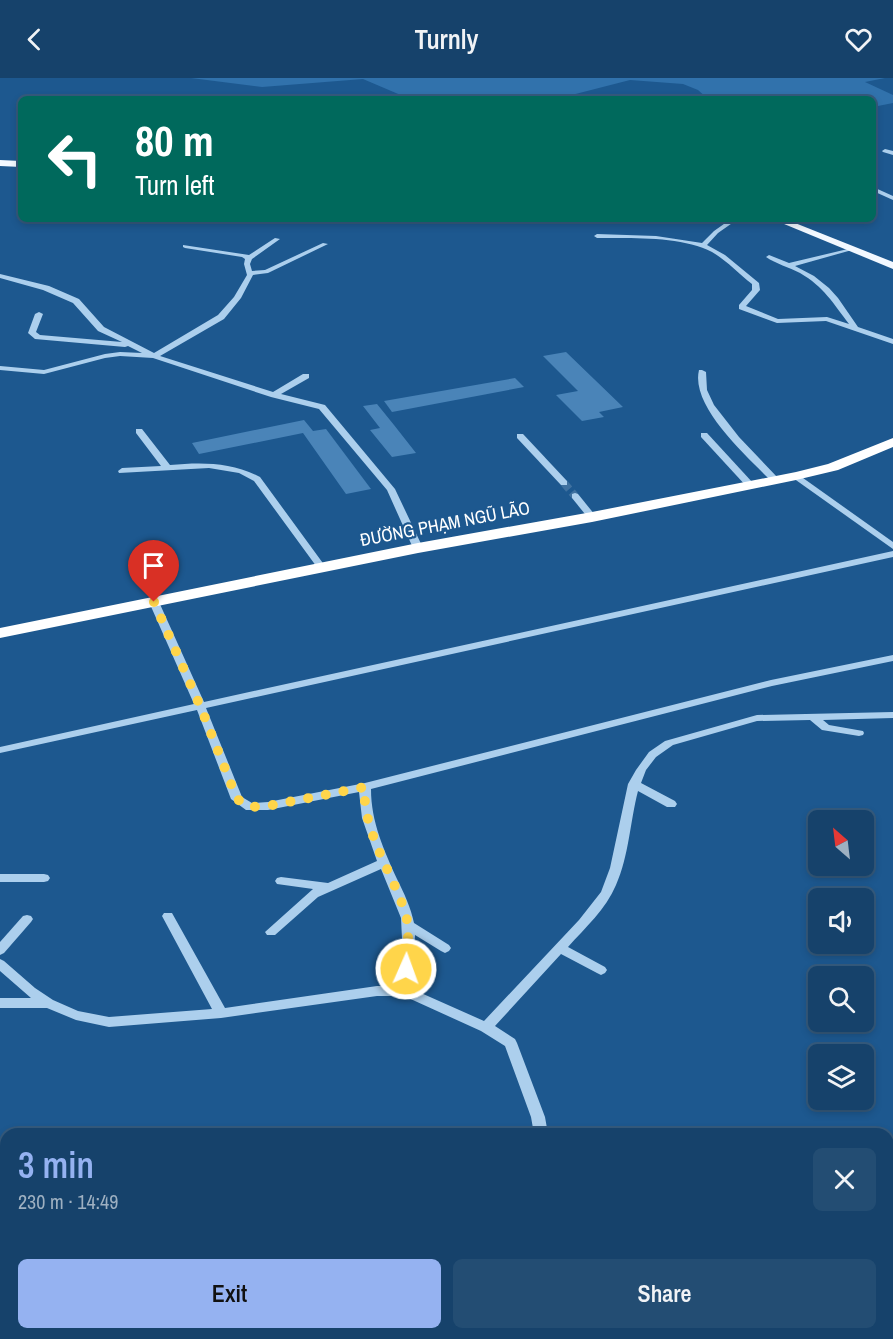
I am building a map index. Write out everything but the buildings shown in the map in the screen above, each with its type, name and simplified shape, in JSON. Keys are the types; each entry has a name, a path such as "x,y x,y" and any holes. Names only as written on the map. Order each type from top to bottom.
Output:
{"highway":[{"name":"ĐƯỜNG PHẠM NGŨ LÃO","path":"0,633 418,548 592,517 796,476 832,467 893,442"}],"main road":[{"path":"0,163 18,164"},
{"path":"784,222 893,266"}],"street":[{"path":"885,151 893,153"},
{"path":"876,190 893,198"},
{"path":"704,245 716,232 731,222"},
{"path":"597,236 649,237 704,245 714,250 755,283 756,290 742,307 777,321 821,318 893,342"},
{"path":"0,368 44,372 105,356 120,354 154,356 221,317 237,298 250,273 247,264 249,258 277,239"},
{"path":"250,273 266,272 325,244"},
{"path":"184,246 244,255 249,258"},
{"path":"789,266 850,249"},
{"path":"770,257 816,280 833,296 847,319 857,329"},
{"path":"0,276 46,288 76,302 101,329 154,356 322,407 391,489 418,548"},
{"path":"39,314 32,333 38,337 134,346"},
{"path":"702,372 704,395 711,406 741,444 775,480"},
{"path":"274,394 306,376"},
{"path":"139,430 167,467"},
{"path":"704,435 750,485"},
{"path":"520,436 564,483"},
{"path":"122,471 167,467 224,468 244,471 257,479 322,568"},
{"path":"796,476 893,546"},
{"path":"574,495 592,517"},
{"path":"0,750 201,708 893,554"},
{"path":"154,602 201,708 237,799 250,807 268,806 365,787 771,683 893,658"},
{"path":"486,1027 590,914 609,888 634,784 646,759 657,748 757,718 893,715"},
{"path":"813,717 826,728 859,734"},
{"path":"634,784 671,804"},
{"path":"365,787 363,803 384,863 405,910 407,925 405,991"},
{"path":"272,932 315,894 384,863"},
{"path":"0,878 44,878"},
{"path":"281,881 327,887"},
{"path":"168,916 221,1013"},
{"path":"0,950 27,919"},
{"path":"407,925 445,948"},
{"path":"559,948 601,970"},
{"path":"0,964 30,991 48,1002 76,1015 109,1022 221,1013 377,991 405,991 504,1037 515,1050 540,1128"},
{"path":"0,1003 48,1002"}],"shaded area":[{"path":"191,78 885,78 865,82 893,95 893,103 876,106 876,96 705,96 698,90 683,84 630,80 568,96 403,96 363,79 262,87"}],"tunnel":[{"path":"564,483 575,496"}],"route":[{"path":"154,602 201,708 237,799 250,807 268,806 365,787 363,803 384,863 405,910 406,969"}]}
